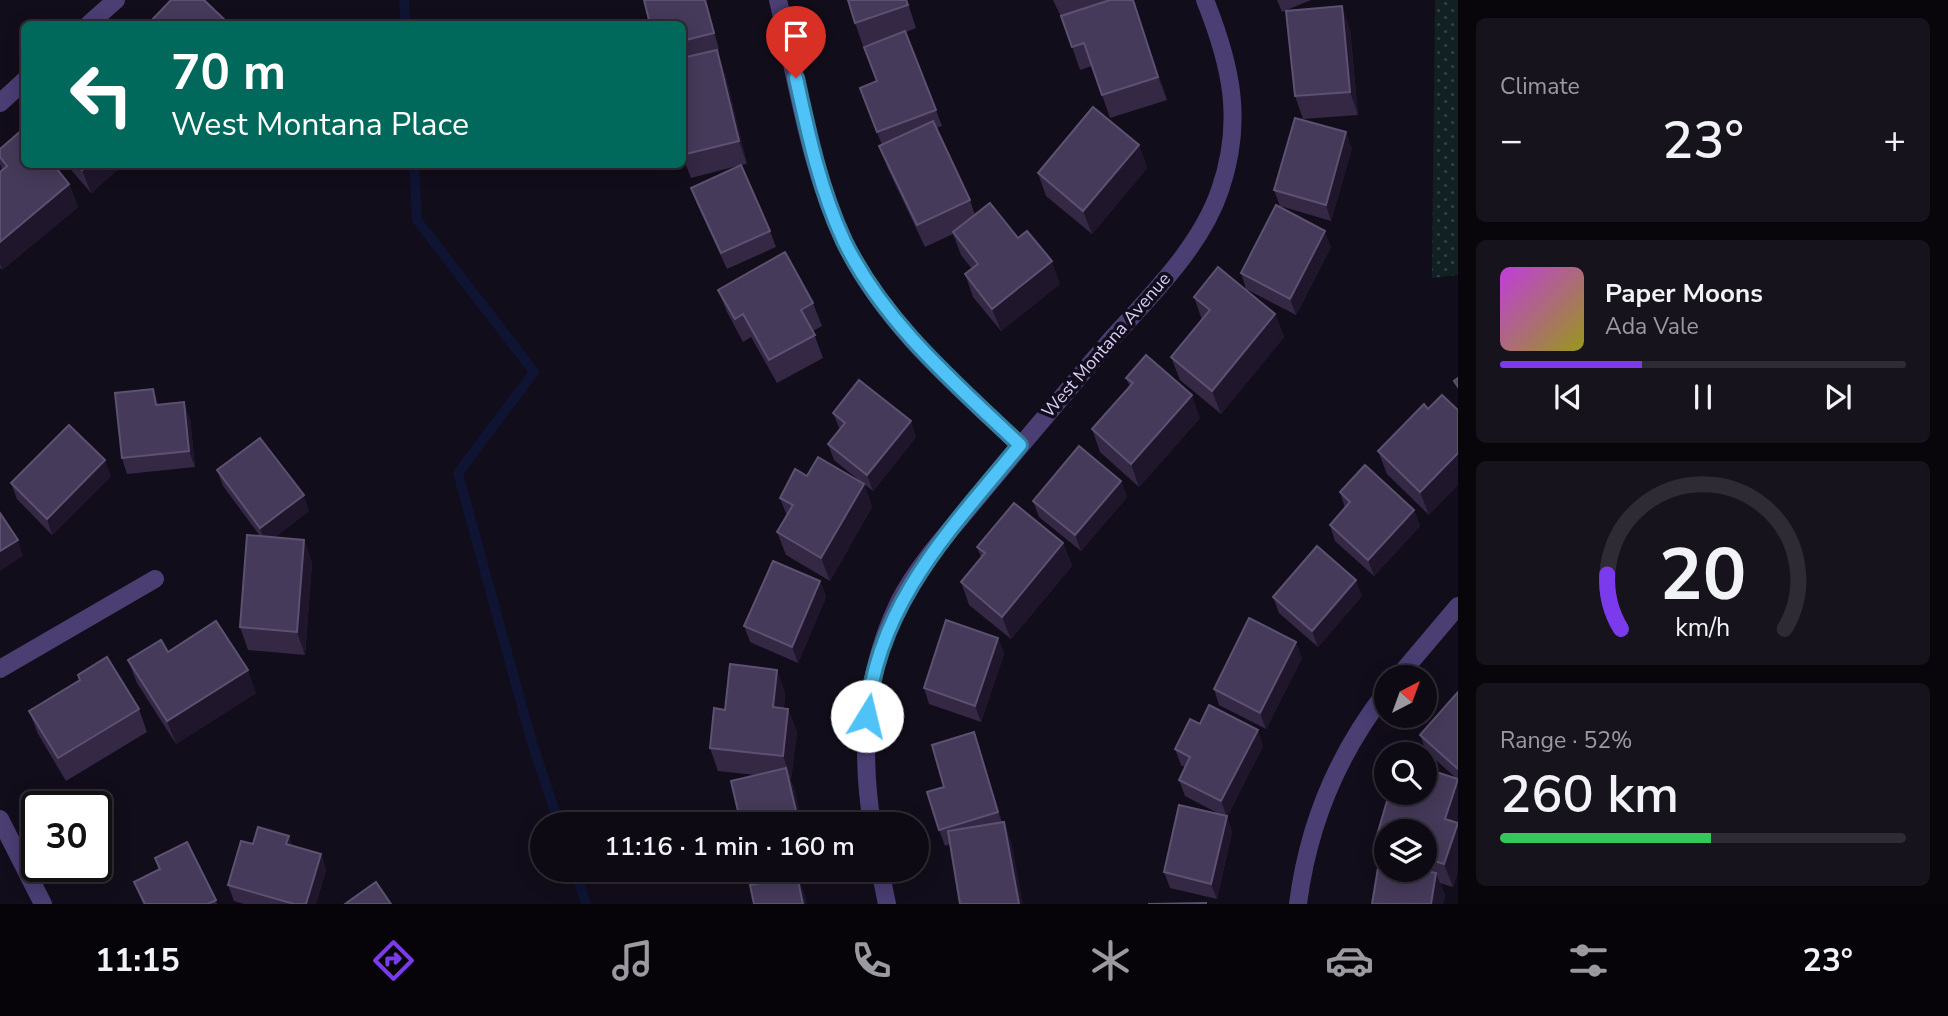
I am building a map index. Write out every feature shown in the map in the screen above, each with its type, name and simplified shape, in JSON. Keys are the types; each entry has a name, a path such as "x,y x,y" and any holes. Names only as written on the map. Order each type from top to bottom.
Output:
{"street":[{"path":"92,21 116,0"},
{"path":"778,0 808,132 845,241 890,313 926,355 1020,445"},
{"name":"West Montana Avenue","path":"871,812 866,732 868,701 885,635 900,600 920,570 1020,445 1157,288 1203,225 1220,190 1233,114 1232,81 1225,49 1205,0"},
{"path":"0,103 21,84"},
{"path":"0,669 155,579"},
{"path":"1408,665 1458,606"},
{"path":"1298,904 1307,850 1321,806 1354,737 1374,709"},
{"path":"0,819 43,904"},
{"path":"882,882 887,904"}],"shaded area":[{"path":"1435,0 1458,0 1458,275 1432,278"}],"building":[{"path":"171,0 204,0 226,21 151,21"},
{"path":"644,0 705,0 714,33 686,40 686,21 649,21"},
{"path":"848,0 906,0 908,5 855,23"},
{"path":"1110,0 1133,0 1158,77 1102,95 1084,43 1072,47 1061,16"},
{"path":"1342,6 1350,92 1295,96 1286,11"},
{"path":"905,31 936,110 877,132 860,88 877,81 864,47"},
{"path":"717,50 739,141 686,154 686,57"},
{"path":"1093,107 1139,145 1083,211 1038,173"},
{"path":"1295,118 1346,132 1326,205 1274,190"},
{"path":"933,121 970,200 917,225 879,146"},
{"path":"21,131 21,168 56,168 69,184 0,242 0,172 7,166 0,157 0,149"},
{"path":"741,165 770,231 721,253 691,188"},
{"path":"990,203 1018,238 1027,231 1052,261 992,309 965,274 978,264 953,232"},
{"path":"1276,205 1325,231 1290,299 1241,273"},
{"path":"785,252 813,303 801,310 815,335 769,360 743,314 735,319 718,290"},
{"path":"1218,267 1275,314 1212,391 1171,357 1210,310 1194,297"},
{"path":"1146,355 1192,395 1131,464 1092,429 1133,383 1126,378"},
{"path":"859,380 911,421 867,475 828,444 845,423 833,413"},
{"path":"153,389 156,405 184,402 189,451 122,458 115,393"},
{"path":"1442,395 1458,410 1458,453 1420,492 1378,451 1424,404 1428,409"},
{"path":"69,425 105,460 47,519 11,483"},
{"path":"260,438 304,495 260,528 217,470"},
{"path":"1079,446 1121,481 1075,535 1033,501"},
{"path":"818,457 864,484 821,558 777,532 793,505 780,498 795,469 807,476"},
{"path":"1365,465 1414,510 1368,560 1330,525 1350,502 1340,492"},
{"path":"1014,503 1063,543 1002,617 961,582 985,553 977,547"},
{"path":"0,513 18,540 0,551"},
{"path":"247,535 304,540 297,632 240,627"},
{"path":"1317,546 1356,580 1312,631 1273,597"},
{"path":"773,561 820,581 792,647 744,626"},
{"path":"1249,618 1296,642 1260,713 1214,689"},
{"path":"946,620 998,638 975,706 924,688"},
{"path":"216,621 248,670 167,721 128,660 161,640 168,652"},
{"path":"107,657 139,709 58,758 29,711 80,680 78,675"},
{"path":"730,664 777,670 773,707 788,709 783,756 710,748 714,708 725,710"},
{"path":"1458,692 1458,769 1437,750 1437,742 1428,742 1420,735 1426,728 1437,728 1437,716"},
{"path":"1209,705 1258,730 1221,801 1179,780 1190,757 1175,749 1190,719 1200,724"},
{"path":"974,732 998,812 939,830 927,792 944,787 932,745"},
{"path":"786,768 796,812 738,812 731,781"},
{"path":"1437,772 1458,779 1445,819 1458,823 1444,864 1437,862 1437,819 1382,819 1386,805 1437,805"},
{"path":"1179,805 1227,816 1211,884 1164,872"},
{"path":"1004,822 1019,904 960,904 948,831"},
{"path":"258,827 289,836 286,844 321,854 306,904 294,904 228,885 241,841 253,844"},
{"path":"187,842 216,900 208,904 145,904 134,882 160,869 155,858"},
{"path":"376,882 391,904 345,904"},
{"path":"798,882 803,904 754,904 750,885"},
{"path":"1376,882 1435,882 1431,904 1372,904"}],"waterway":[{"path":"404,0 406,21"},
{"path":"414,168 417,220 534,372 458,473 532,743 555,812"},
{"path":"579,882 586,904"}],"route":[{"path":"796,78 808,132 829,203 845,241 867,280 890,313 926,355 1020,445 946,536 900,600 875,667 867,716"}]}
